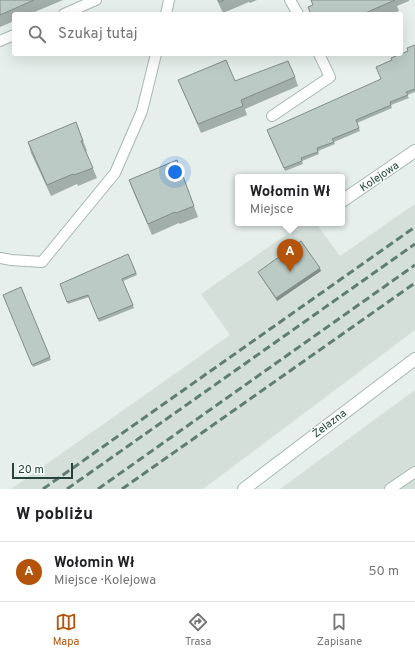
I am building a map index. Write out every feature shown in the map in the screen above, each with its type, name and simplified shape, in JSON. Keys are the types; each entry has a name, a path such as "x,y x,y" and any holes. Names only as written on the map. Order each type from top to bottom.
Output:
{"street":[{"name":"Kolejowa","path":"345,199 415,151"},
{"name":"Żelazna","path":"244,489 415,359"}],"lane":[{"path":"69,12 96,0"},
{"path":"166,12 169,0"},
{"path":"290,0 297,12"},
{"path":"0,41 12,36"},
{"path":"0,258 42,262 115,174 142,111 156,56"},
{"path":"272,116 330,77 320,56"},
{"path":"390,489 415,472"}],"shaded area":[{"path":"415,204 415,330 203,489 11,489 230,335 201,294 299,226 318,226 340,256"},
{"path":"415,390 415,489 280,489"}],"building":[{"path":"0,0 34,0 0,15"},
{"path":"311,0 395,0 368,12 310,12 308,7 313,5"},
{"path":"415,45 415,89 406,92 408,95 390,102 391,105 356,120 359,128 332,139 334,142 317,148 318,152 301,158 302,161 284,168 267,130 381,79 376,67 392,60 391,58 396,56 403,56 403,53 408,51 407,48"},
{"path":"226,60 235,81 288,61 295,77 241,100 243,106 198,124 178,80"},
{"path":"76,122 83,141 81,141 93,168 74,175 73,174 47,185 28,142"},
{"path":"177,160 194,206 176,213 175,212 148,224 129,180"},
{"path":"301,241 320,268 276,298 258,272"},
{"path":"128,254 136,273 122,279 133,305 98,319 88,295 67,302 60,284"},
{"path":"21,287 50,357 32,365 3,295"}],"railway":[{"path":"43,489 415,227"},
{"path":"67,489 415,244"},
{"path":"98,489 415,265"},
{"path":"122,489 415,283"}],"place":[{"name":"Wołomin Wł","path":"290,272"}]}
